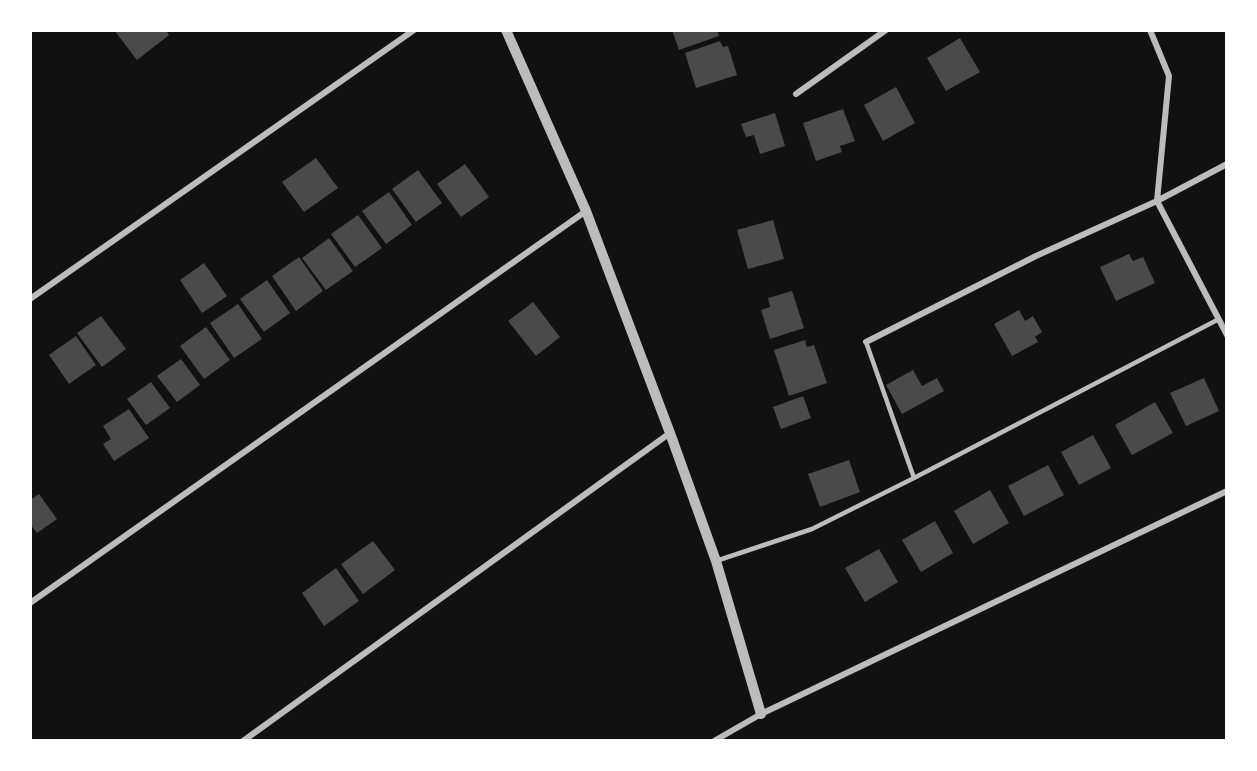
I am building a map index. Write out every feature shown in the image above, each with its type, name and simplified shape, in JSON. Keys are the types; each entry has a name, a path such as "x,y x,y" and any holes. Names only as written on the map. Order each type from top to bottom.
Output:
{"street":[{"path":"30,299 414,30"},
{"path":"506,30 586,211 670,433 716,561 761,714"},
{"path":"796,94 886,30"},
{"path":"1150,30 1169,76 1157,201 1227,335"},
{"path":"866,342 1036,256 1157,201 1227,164"},
{"path":"30,603 586,211"},
{"path":"243,741 670,433"},
{"path":"714,741 761,714 1227,491"}],"lane":[{"path":"716,561 812,528 914,478 1219,319"},
{"path":"866,342 914,478"}],"building":[{"path":"114,30 166,30 169,35 137,60"},
{"path":"672,30 717,30 719,36 679,50"},
{"path":"960,38 980,72 946,91 927,58"},
{"path":"720,41 723,47 728,46 737,75 696,88 685,53"},
{"path":"896,87 915,123 883,141 864,105"},
{"path":"843,109 855,141 840,146 842,152 816,161 803,123"},
{"path":"775,113 785,146 760,154 754,135 746,137 741,124"},
{"path":"316,158 338,188 304,212 282,182"},
{"path":"465,164 489,197 461,217 437,184"},
{"path":"418,170 442,203 416,222 392,189"},
{"path":"389,192 412,225 386,244 362,211"},
{"path":"358,215 382,248 355,267 331,234"},
{"path":"773,220 784,259 748,269 737,230"},
{"path":"329,238 353,271 326,290 302,258"},
{"path":"1129,254 1133,261 1143,257 1155,283 1116,301 1100,267"},
{"path":"299,257 323,291 296,311 272,276"},
{"path":"204,263 227,296 202,313 180,280"},
{"path":"267,280 290,313 264,332 240,299"},
{"path":"792,291 804,328 770,339 761,310 770,307 768,298"},
{"path":"533,302 560,337 536,356 508,321"},
{"path":"238,304 262,339 234,358 210,323"},
{"path":"1019,310 1025,321 1033,316 1042,332 1035,337 1038,342 1012,356 994,324"},
{"path":"101,316 126,349 102,367 77,333"},
{"path":"206,327 230,360 204,379 180,346"},
{"path":"76,336 96,365 69,384 49,355"},
{"path":"805,340 807,347 814,345 827,383 789,396 774,350"},
{"path":"181,359 200,385 177,402 157,376"},
{"path":"913,370 922,386 937,378 944,391 902,414 886,385"},
{"path":"1204,378 1219,411 1186,426 1170,393"},
{"path":"151,382 170,408 146,425 127,399"},
{"path":"803,396 811,418 781,429 773,407"},
{"path":"1155,402 1173,433 1132,455 1115,425"},
{"path":"129,409 149,438 114,461 103,444 111,439 103,426"},
{"path":"1093,435 1111,468 1079,485 1061,452"},
{"path":"849,460 860,492 820,507 808,474"},
{"path":"1048,465 1064,495 1024,516 1008,486"},
{"path":"990,490 1009,523 973,544 954,511"},
{"path":"39,494 57,519 37,533 30,524 30,500"},
{"path":"935,521 953,553 921,572 902,540"},
{"path":"373,541 395,570 363,594 341,564"},
{"path":"879,549 898,582 865,602 845,568"},
{"path":"336,568 359,601 324,626 302,593"}]}
